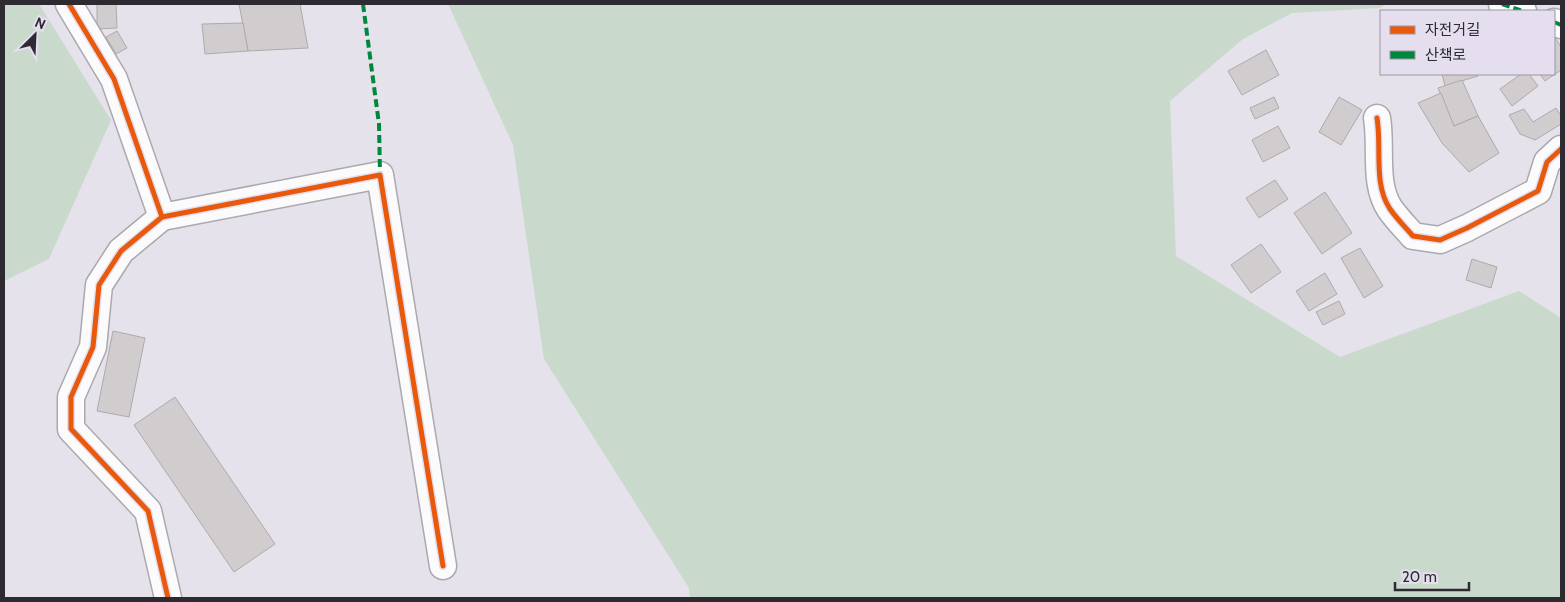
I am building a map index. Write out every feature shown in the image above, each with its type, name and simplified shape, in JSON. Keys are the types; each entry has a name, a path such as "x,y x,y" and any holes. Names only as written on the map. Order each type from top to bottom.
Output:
{"street":[{"path":"69,4 114,79 162,217"},
{"path":"1502,4 1520,10"},
{"path":"1377,118 1380,135 1380,179 1389,208 1413,236 1440,240 1538,191 1547,162 1561,149"},
{"path":"168,598 148,511 71,429 71,397 93,347 99,285 121,250 162,217 380,175 442,566"}],"green space":[{"path":"4,4 39,4 111,120 49,259 4,281"},
{"path":"448,4 1387,4 1380,8 1292,13 1243,39 1170,101 1176,256 1340,357 1519,291 1561,318 1561,598 690,598 689,588 544,359 513,145"}],"building":[{"path":"97,4 116,4 117,28 97,29"},
{"path":"239,4 300,4 308,48 248,51"},
{"path":"243,23 248,51 205,54 202,24"},
{"path":"117,31 127,48 116,54 106,37"},
{"path":"1555,38 1561,47 1561,70 1555,74"},
{"path":"1266,50 1279,75 1242,95 1228,71"},
{"path":"1442,75 1478,76 1445,86"},
{"path":"1520,75 1530,75 1538,86 1512,106 1500,89"},
{"path":"1541,75 1554,75 1545,81"},
{"path":"1462,80 1478,116 1454,126 1438,88"},
{"path":"1441,93 1454,126 1478,116 1499,153 1469,172 1442,143 1418,103"},
{"path":"1274,97 1279,108 1255,119 1250,108"},
{"path":"1339,97 1362,110 1341,145 1319,132"},
{"path":"1556,108 1561,116 1561,124 1535,140 1520,134 1509,115 1524,109 1533,122"},
{"path":"1278,126 1290,148 1263,162 1252,140"},
{"path":"1275,180 1288,199 1259,218 1246,198"},
{"path":"1325,192 1352,233 1322,254 1294,213"},
{"path":"1261,244 1281,272 1251,293 1231,265"},
{"path":"1360,248 1383,286 1364,298 1341,258"},
{"path":"1472,259 1497,267 1491,288 1466,280"},
{"path":"1325,273 1337,294 1309,311 1296,291"},
{"path":"1339,301 1345,314 1323,325 1316,312"},
{"path":"113,331 145,338 129,417 97,411"},
{"path":"175,397 275,544 234,572 134,425"}],"marked path":[{"path":"363,4 379,124 380,175"},
{"path":"1502,4 1520,10"},
{"path":"1555,22 1561,25"}],"cycle path":[{"path":"69,4 114,79 162,217 380,175 443,566"},
{"path":"1377,118 1380,177 1385,199 1393,213 1413,236 1440,240 1538,191 1547,162 1561,149"},
{"path":"162,217 121,251 99,285 93,347 71,397 71,429 148,511 168,598"}]}
